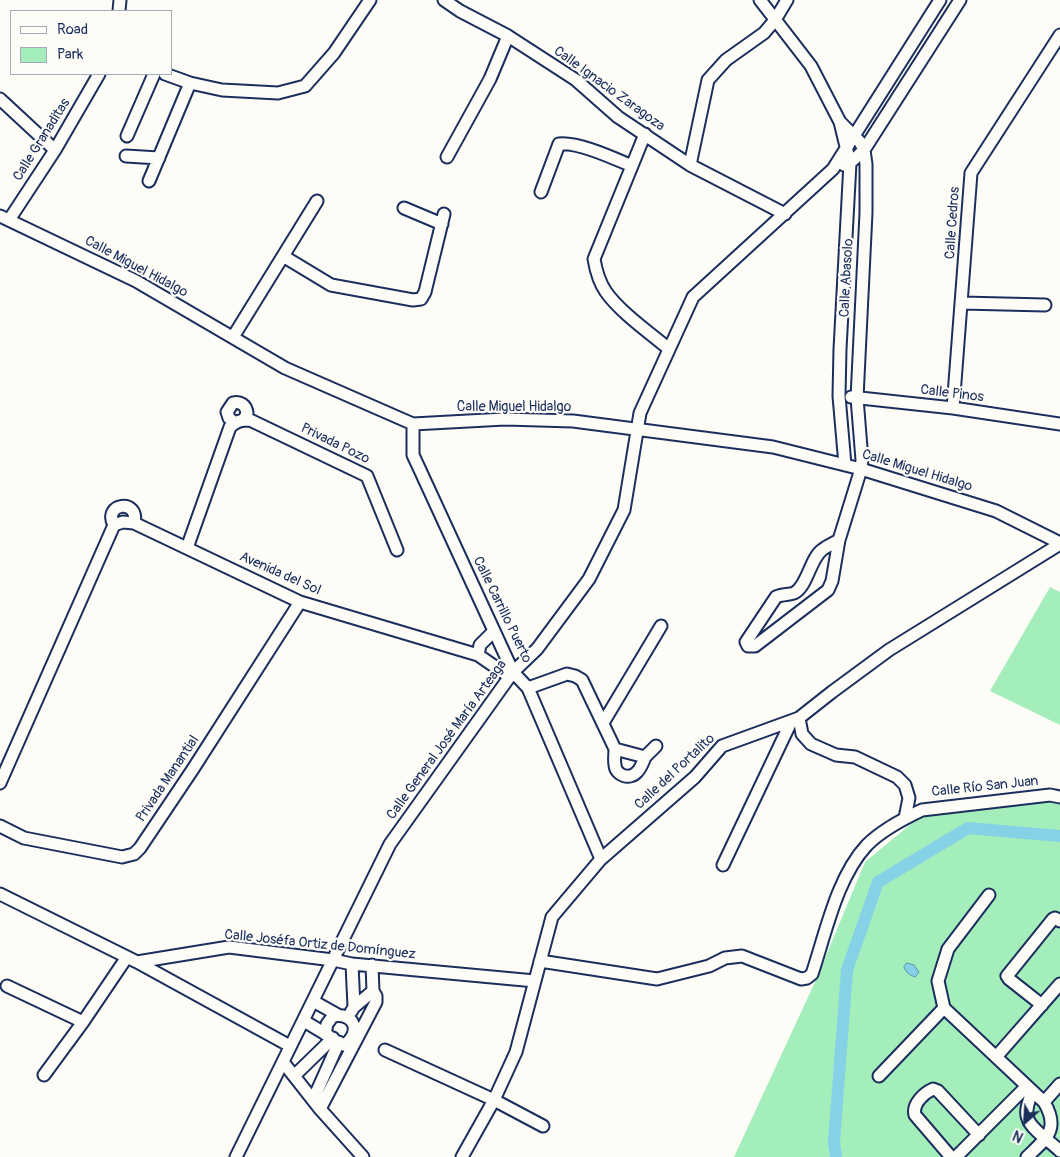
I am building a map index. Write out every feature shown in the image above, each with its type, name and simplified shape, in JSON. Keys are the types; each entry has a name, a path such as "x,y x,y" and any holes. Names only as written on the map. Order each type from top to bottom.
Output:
{"street":[{"path":"168,75 190,83 222,90 278,93 306,86 334,53 370,0"},
{"name":"Calle Ignacio Zaragoza","path":"444,0 460,11 508,36 576,80 618,117 690,165 785,214"},
{"name":"Calle Abasolo","path":"760,0 811,66 840,122 850,163 839,396 845,465"},
{"path":"690,165 708,80 726,60 764,33 775,20 787,0"},
{"name":"Calle General José María Arteaga","path":"236,1157 390,844 511,674 538,649 588,578 624,510 640,413 693,298 833,168 940,0"},
{"name":"Calle General José María Arteaga","path":"833,168 850,163 864,150 960,0"},
{"name":"Calle Cedros","path":"953,408 971,173 1060,35"},
{"path":"447,157 490,79 508,36"},
{"name":"Calle Granaditas","path":"4,218 55,150 98,75"},
{"path":"127,136 154,75"},
{"path":"149,181 190,83"},
{"path":"0,100 55,150"},
{"name":"Calle Abasolo","path":"839,540 821,550 800,587 795,592 776,597 746,642 748,646 755,646 828,590 832,581 839,540 861,469 862,460 857,398 866,186 864,150 855,136 840,122"},
{"path":"645,134 594,259 596,274 606,292 631,318 669,349"},
{"path":"541,192 559,144 599,152 632,166"},
{"path":"126,156 159,158"},
{"path":"849,181 866,186"},
{"path":"233,337 317,202"},
{"path":"283,256 331,285 413,300 420,299 425,292 443,219 404,208"},
{"name":"Calle Miguel Hidalgo","path":"4,218 136,281 285,368 413,424 505,419 573,421 773,447 861,469 996,511 1060,544"},
{"path":"962,303 1045,306"},
{"path":"840,349 859,351"},
{"name":"Calle Pinos","path":"839,396 953,408 1060,424"},
{"name":"Privada Pozo","path":"187,548 230,427 239,421 250,420 367,476 397,550"},
{"name":"Calle Carrillo Puerto","path":"413,424 413,455 494,631 511,674 528,688 601,859"},
{"path":"844,446 861,444"},
{"name":"Avenida del Sol","path":"0,783 124,523 187,548 300,602 478,654 511,674"},
{"name":"Calle del Portalito","path":"462,1157 494,1100 516,1052 552,917 601,859 695,777 722,746 795,720 889,650 1060,544"},
{"name":"Privada Manantial","path":"0,826 24,838 122,857 134,854 140,848 193,768 300,602"},
{"path":"603,723 661,626"},
{"path":"478,654 480,645 494,631"},
{"path":"528,688 567,674 582,680 615,749 615,766 619,773 623,775 631,776 635,774 645,757 656,746"},
{"path":"795,720 810,744 836,755 855,757 897,777 905,785 909,798 905,818"},
{"path":"723,865 795,720"},
{"path":"615,749 645,757"},
{"name":"Calle Río San Juan","path":"540,961 657,979 709,966 725,958 742,956 801,979 807,978 812,974 842,884 859,855 869,843 905,818 922,810 1050,795 1060,797"},
{"path":"0,894 132,959 290,1046"},
{"path":"989,895 948,949 938,981 944,1008 1044,1102 1050,1112 1052,1123 1046,1138 1028,1157"},
{"path":"1042,1005 1007,976 1053,919 1055,918 1060,921"},
{"name":"Calle Joséfa Ortiz de Domínguez","path":"132,959 228,947 352,964 535,981"},
{"path":"44,1074 132,959"},
{"path":"352,964 354,1007"},
{"path":"294,1076 339,1041 376,1002 376,996 373,991 372,965"},
{"path":"996,1057 1060,984"},
{"path":"6,986 83,1022"},
{"path":"339,1041 325,1028 330,1020 333,1016 342,1016 373,991"},
{"path":"304,1021 339,1041 352,1038 354,1034 354,1024 313,1002"},
{"path":"880,1076 944,1008"},
{"path":"316,1105 339,1041"},
{"path":"385,1050 494,1100 543,1126"},
{"path":"283,1062 316,1105 363,1157"},
{"path":"1044,1102 1060,1084"},
{"path":"951,1157 915,1115 914,1109 916,1105 929,1091 933,1089 938,1091 979,1135"},
{"path":"956,1157 1030,1089"},
{"path":"1030,1089 1027,1118 1060,1151"}],"green space":[{"path":"1050,587 1060,592 1060,725 990,691"},
{"path":"1048,800 1060,802 1060,1157 734,1157 815,982 865,862 923,814"}],"water":[{"path":"907,963 914,965 919,972 915,977 908,974 905,969 904,967"}],"waterway":[{"path":"836,1157 834,1142 847,970 878,882 968,828 1060,836"}]}
